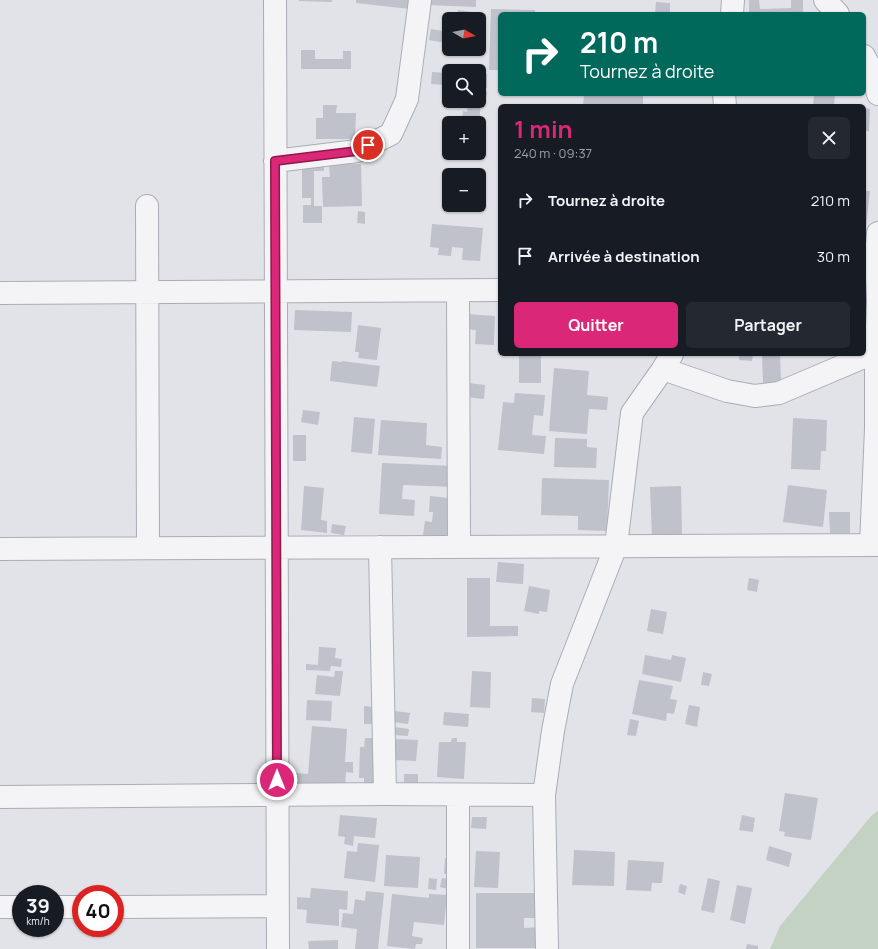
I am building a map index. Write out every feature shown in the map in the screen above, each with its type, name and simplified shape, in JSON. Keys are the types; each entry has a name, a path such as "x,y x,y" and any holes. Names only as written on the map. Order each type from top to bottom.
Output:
{"street":[{"path":"275,0 278,949"},
{"path":"275,161 357,151 391,134 408,99 420,0"},
{"path":"732,12 733,0"},
{"path":"825,0 836,12"},
{"path":"866,60 872,72 878,94"},
{"path":"147,206 148,548"},
{"path":"0,549 875,545 878,301 873,255 878,233"},
{"path":"0,293 498,290"},
{"path":"458,291 459,546"},
{"path":"866,356 877,351"},
{"path":"547,949 544,794 553,731 562,684 616,546 632,413 668,361 728,391 755,396 779,393 865,356"},
{"path":"380,547 385,794"},
{"path":"0,797 544,794"},
{"path":"458,795 458,949"},
{"path":"124,907 277,906"},
{"path":"0,907 12,907"}],"green space":[{"path":"878,811 878,949 770,949 780,926 872,815"}],"building":[{"path":"332,0 332,2 299,1"},
{"path":"356,0 411,0 410,9 356,3"},
{"path":"428,0 476,0 476,7 428,5"},
{"path":"749,0 759,0 760,9 791,8 791,0 803,0 803,12 749,12"},
{"path":"656,2 670,3 670,12 655,12"},
{"path":"491,9 535,10 535,12 498,12 498,70 489,70"},
{"path":"458,10 472,12 458,12"},
{"path":"431,29 442,31 442,42 429,40"},
{"path":"301,50 315,50 315,59 343,59 343,51 351,51 351,69 301,69"},
{"path":"432,72 442,73 442,85 431,84"},
{"path":"486,74 487,74 486,88"},
{"path":"584,96 643,96 643,104 583,104"},
{"path":"814,96 835,96 834,104 813,104"},
{"path":"323,105 337,105 336,113 356,113 355,139 316,139 316,118 323,118"},
{"path":"467,108 480,108 480,116 462,116 463,111 467,112"},
{"path":"866,108 870,109 869,131 866,131"},
{"path":"302,163 319,164 319,167 324,167 324,171 314,171 314,206 322,206 322,223 303,223 303,205 311,205 311,198 302,198"},
{"path":"329,164 361,164 362,206 323,207 322,177 330,177"},
{"path":"866,191 870,191 866,227"},
{"path":"358,211 365,212 365,224 357,223"},
{"path":"432,224 483,228 480,261 462,260 463,248 452,247 451,256 438,255 439,248 430,247"},
{"path":"295,310 352,312 351,332 294,330"},
{"path":"466,314 495,316 494,345 475,344 476,330 465,329"},
{"path":"358,325 381,328 377,360 358,358 359,352 355,352"},
{"path":"519,356 541,356 541,383 519,383"},
{"path":"739,356 753,356 752,361 739,360"},
{"path":"762,356 780,356 781,383 763,384"},
{"path":"332,361 380,366 377,387 330,381"},
{"path":"554,368 589,371 587,395 608,397 607,410 589,409 587,434 549,431"},
{"path":"468,383 485,385 484,399 466,397"},
{"path":"515,393 545,395 543,416 534,415 532,435 546,436 544,454 498,450 503,402 514,403"},
{"path":"303,410 320,412 318,425 301,422"},
{"path":"354,417 375,419 372,454 351,452"},
{"path":"793,418 827,420 826,451 821,451 820,470 791,469"},
{"path":"381,420 427,423 426,445 442,447 441,459 378,455"},
{"path":"293,435 306,435 306,461 293,461"},
{"path":"555,438 587,439 587,447 597,448 596,468 554,467"},
{"path":"382,463 455,466 454,487 403,485 402,499 415,500 414,516 379,514"},
{"path":"542,478 609,480 607,531 578,530 578,516 541,515"},
{"path":"788,485 827,490 823,527 783,522"},
{"path":"304,486 324,488 321,520 327,521 327,533 301,530"},
{"path":"681,486 682,535 652,536 650,487"},
{"path":"430,496 458,499 454,538 423,535 425,521 432,522 433,512 429,512"},
{"path":"829,512 850,512 850,533 830,533"},
{"path":"332,524 346,526 344,535 331,533"},
{"path":"498,562 524,564 523,584 496,582"},
{"path":"467,578 490,578 490,626 518,626 518,636 467,637"},
{"path":"749,578 759,580 757,592 747,590"},
{"path":"529,586 550,590 547,612 539,611 539,614 524,611"},
{"path":"651,609 667,612 663,634 647,631"},
{"path":"319,647 336,648 335,658 342,659 341,667 331,666 330,671 306,670 306,664 318,665"},
{"path":"645,655 671,660 672,655 686,658 681,682 642,674"},
{"path":"335,671 343,671 340,696 315,694 317,675 334,677"},
{"path":"472,671 491,672 490,708 470,707"},
{"path":"703,672 712,674 709,686 701,685"},
{"path":"639,680 673,686 670,699 677,700 674,714 667,713 666,721 632,714"},
{"path":"532,698 545,699 544,713 531,712"},
{"path":"307,700 332,701 331,721 306,720"},
{"path":"689,705 700,707 697,727 685,724"},
{"path":"364,706 374,707 381,724 364,724"},
{"path":"395,711 410,713 408,724 393,722"},
{"path":"444,712 469,714 468,727 443,725"},
{"path":"630,719 639,721 636,736 627,735"},
{"path":"312,726 347,729 345,762 353,762 353,773 346,772 345,791 294,788 295,773 308,774"},
{"path":"395,727 409,729 408,736 394,735"},
{"path":"365,738 383,738 381,787 364,788 364,778 359,778 360,747 364,747"},
{"path":"452,738 457,738 457,742 466,742 464,779 437,777 439,742 451,742"},
{"path":"396,739 418,740 416,761 394,760"},
{"path":"404,774 418,774 418,790 404,790"},
{"path":"785,793 818,798 811,840 784,836 785,832 779,831"},
{"path":"340,815 377,818 375,838 354,836 353,846 344,844 345,837 338,836"},
{"path":"742,815 755,818 753,832 739,830"},
{"path":"472,817 487,817 486,829 471,828"},
{"path":"358,843 379,845 375,882 344,878 347,851 357,852"},
{"path":"769,846 792,853 789,867 766,860"},
{"path":"574,850 615,852 614,886 572,885"},
{"path":"476,851 500,852 498,888 474,887"},
{"path":"386,855 420,857 418,888 384,886"},
{"path":"445,858 455,858 454,874 444,874"},
{"path":"628,860 664,862 662,883 652,883 651,891 626,890"},
{"path":"429,878 437,879 436,890 428,889"},
{"path":"442,878 450,879 448,889 440,887"},
{"path":"708,878 720,881 714,913 701,910"},
{"path":"680,884 687,886 685,895 678,892"},
{"path":"737,885 752,888 745,924 730,920"},
{"path":"311,888 348,891 347,910 339,909 339,926 306,923 307,910 297,909 297,897 310,898"},
{"path":"366,891 384,893 378,949 355,949 357,929 341,927 343,913 353,914 355,899 365,901"},
{"path":"476,893 543,893 543,918 524,918 524,928 542,927 542,948 476,948"},
{"path":"392,894 429,898 429,894 447,895 444,925 414,922 412,936 423,938 422,944 416,944 415,949 387,946"},
{"path":"338,940 338,949 309,949 308,941"},
{"path":"747,944 758,946 758,949 746,949"}],"route":[{"path":"277,780 275,161 357,151 368,145"}]}
